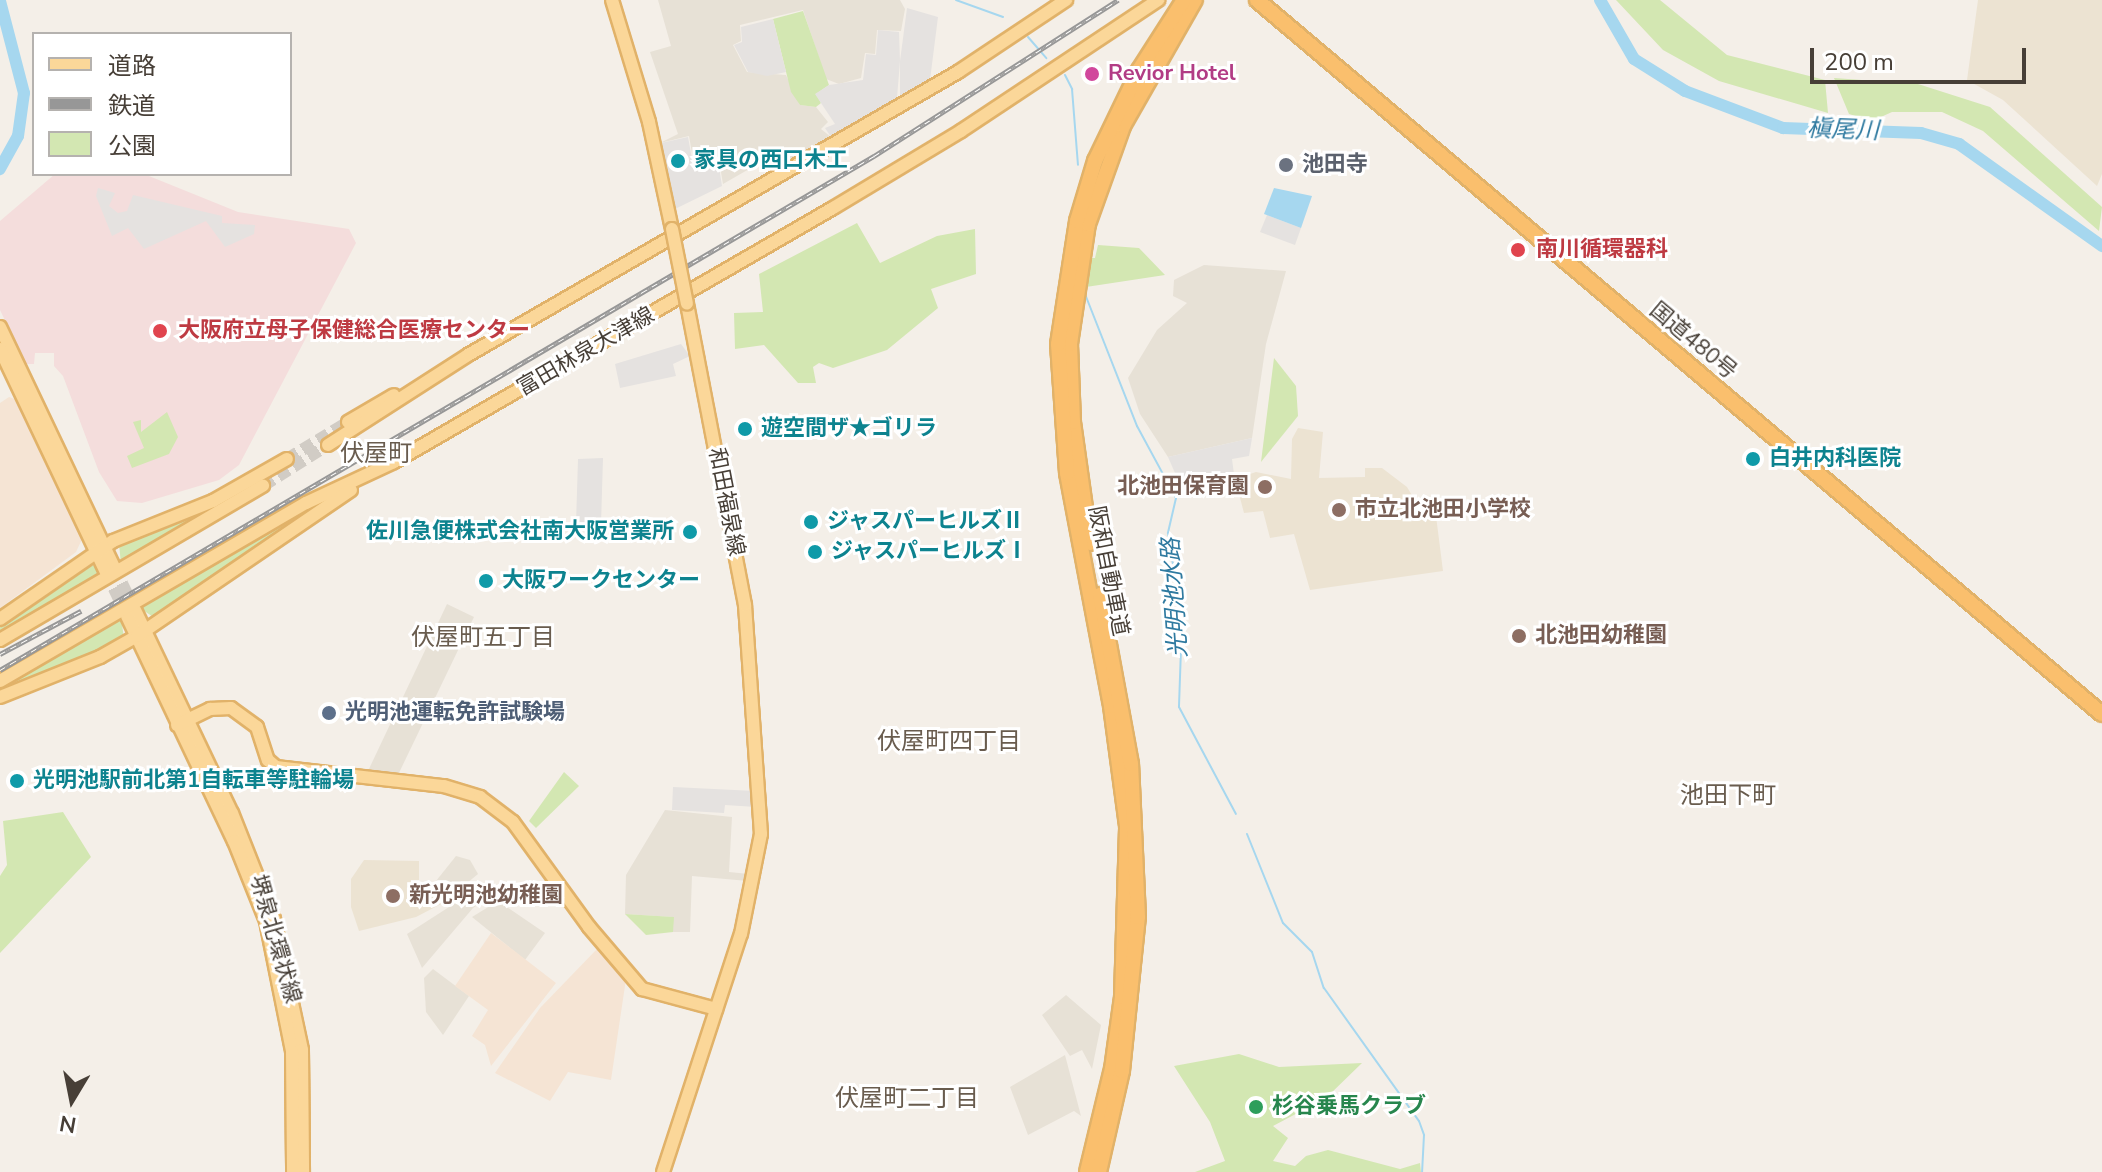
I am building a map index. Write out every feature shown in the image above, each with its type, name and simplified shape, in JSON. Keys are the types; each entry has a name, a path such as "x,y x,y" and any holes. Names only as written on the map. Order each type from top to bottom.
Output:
{"highway":[{"name":"阪和自動車道","path":"1087,1172 1112,1069 1122,997 1127,841 1114,720 1074,512 1067,422 1066,321 1077,221 1095,161 1139,70 1184,0"},
{"name":"阪和自動車道","path":"1066,321 1104,168 1143,88 1195,0"},
{"name":"国道480号","path":"1257,0 2102,714"},
{"name":"阪和自動車道","path":"1067,422 1122,705 1137,827 1132,998 1099,1172"}],"main road":[{"name":"和田福泉線","path":"612,0 649,122 745,605 761,806 760,851 748,908 716,1009"},
{"path":"348,422 827,151 1066,0"},
{"path":"1061,65 1146,0"},
{"name":"富田林泉大津線","path":"0,681 306,503 394,462 876,183 1158,0"},
{"path":"0,327 100,549"},
{"path":"0,349 110,570"},
{"path":"328,445 468,355"},
{"path":"0,619 100,549 229,494 287,459"},
{"path":"1,697 100,657 141,633 394,462"},
{"path":"0,640 263,486"},
{"path":"131,613 182,722 219,706 241,711 257,727 268,760 283,769 444,786 480,797 513,822 589,927 642,989 716,1009 663,1172"},
{"name":"堺泉北環状線","path":"182,722 253,886 278,966 292,1051 293,1172"},
{"name":"堺泉北環状線","path":"182,722 266,894 288,966 302,1050 303,1172"}],"shaded area":[{"path":"658,0 900,0 905,9 901,31 877,30 875,54 865,53 861,78 839,84 826,79 803,10 740,25 741,41 733,45 747,72 786,75 800,105 816,107 828,122 821,129 831,137 787,165 777,169 772,156 723,184 720,166 695,170 689,136 660,143 678,134 650,52 671,46"},
{"path":"1978,0 2102,0 2102,174 2097,186 2003,100 1967,80"},
{"path":"907,8 938,17 930,80 900,99 900,61"},
{"path":"773,19 786,72 767,76 748,72 734,45 742,42 741,27"},
{"path":"878,30 899,32 897,98 831,137 825,128 835,124 815,94 829,85 863,80 866,54 876,55"},
{"path":"688,137 694,170 719,167 722,186 675,209 661,143"},
{"name":"大阪府立母子保健総合医療センター","path":"53,176 149,176 238,212 349,229 356,243 239,465 219,480 142,503 117,501 99,472 63,376 54,366 54,353 35,353 34,364 26,364 0,310 0,221"},
{"path":"98,188 115,193 109,206 118,213 127,211 133,195 222,216 222,223 255,225 254,234 225,247 206,221 144,249 128,228 112,236 96,196"},
{"path":"1267,215 1301,228 1295,245 1260,232"},
{"path":"1204,265 1286,271 1266,344 1252,438 1168,457 1140,414 1128,378 1157,330 1187,303 1173,296 1174,280"},
{"path":"681,344 690,356 673,364 676,376 620,388 615,364"},
{"path":"9,397 20,401 83,537 76,552 0,608 0,403"},
{"name":"市立北池田小学校","path":"1298,428 1323,432 1319,478 1365,477 1365,468 1382,468 1407,487 1419,507 1412,509 1413,515 1435,508 1443,571 1310,590 1294,534 1270,538 1263,511 1244,513 1235,479 1256,472 1291,479 1292,439"},
{"path":"1252,438 1249,456 1232,459 1234,474 1182,489 1168,457"},
{"path":"603,458 601,524 576,524 578,459"},
{"path":"447,604 474,617 397,777 368,771"},
{"path":"673,787 755,791 756,807 725,805 724,813 672,810"},
{"path":"665,810 732,817 729,872 749,874 748,881 692,876 690,932 673,932 673,917 625,914 626,875"},
{"path":"456,856 470,860 478,874 443,903 432,886"},
{"name":"新光明池幼稚園","path":"364,860 419,861 419,888 431,888 441,904 416,917 359,931 351,907 351,879"},
{"path":"488,882 488,898 473,908 422,968 407,934"},
{"path":"498,901 545,933 525,960 472,917"},
{"path":"491,933 556,983 491,1066 485,1045 472,1036 488,1010 455,986"},
{"path":"597,949 626,979 611,1080 568,1072 550,1101 495,1073 540,1008"},
{"path":"433,969 469,996 443,1035 426,1012 424,978"},
{"path":"1066,995 1101,1025 1092,1069 1082,1050 1070,1056 1042,1015"},
{"path":"1065,1055 1081,1116 1074,1111 1028,1135 1010,1087"}],"green space":[{"path":"1616,0 1660,0 1727,55 1825,80 1828,113 1719,81 1663,50"},
{"path":"803,11 829,85 816,94 821,103 816,107 800,105 791,92 773,19"},
{"path":"1834,78 1918,84 1990,107 2102,207 2099,231 1983,131 1942,112 1892,112 1872,121 1849,114"},
{"path":"857,223 880,263 937,236 975,229 976,274 931,289 938,308 887,350 833,368 819,363 813,367 816,383 798,383 764,345 735,349 734,313 763,312 759,274"},
{"path":"1098,245 1139,248 1165,275 1086,287 1086,258 1095,258"},
{"path":"1274,358 1296,386 1298,416 1261,462"},
{"path":"167,412 178,437 169,454 132,468 127,456 144,448 133,422 141,420 141,432"},
{"path":"323,499 328,503 255,547 182,605 156,619 140,608"},
{"path":"217,507 121,564 119,544"},
{"path":"84,563 97,567 101,575 0,634 0,626"},
{"path":"121,618 124,638 0,693 0,688"},
{"path":"564,772 579,786 536,828 529,821"},
{"path":"63,812 91,857 0,953 0,876 7,865 3,821"},
{"path":"625,914 674,917 673,932 646,935"},
{"name":"杉谷乗馬クラブ","path":"1239,1054 1279,1067 1362,1063 1326,1098 1273,1126 1288,1138 1273,1161 1295,1166 1306,1156 1328,1150 1400,1169 1420,1163 1421,1172 1195,1172 1225,1161 1210,1122 1174,1066"}],"water":[{"path":"1274,188 1312,196 1301,228 1264,214"}],"waterway":[{"path":"956,0 1003,17"},
{"name":"槇尾川","path":"1600,0 1634,59 1685,91 1783,128 1921,133 1959,144 2102,246"},
{"path":"0,1 24,93 18,136 0,169"},
{"path":"1028,37 1046,58"},
{"name":"光明池水路","path":"1065,75 1072,89 1078,165"},
{"name":"光明池水路","path":"1085,294 1137,426 1176,498 1168,533 1182,620 1179,707 1236,814"},
{"name":"光明池水路","path":"1247,834 1283,923 1312,952 1324,988 1419,1121 1424,1135 1422,1172"}],"tunnel":[{"path":"287,459 348,422"},
{"path":"263,486 328,445"},
{"path":"114,567 135,610"},
{"path":"106,572 127,616"}],"railway":[{"path":"0,670 874,156 1118,0"},
{"path":"0,654 81,611"}],"place":[{"name":"Revior Hotel","path":"1092,74"},
{"name":"家具の西口木工","path":"678,161"},
{"name":"池田寺","path":"1286,165"},
{"name":"南川循環器科","path":"1518,250"},
{"name":"大阪府立母子保健総合医療センター","path":"160,331"},
{"name":"遊空間ザ★ゴリラ","path":"745,429"},
{"name":"白井内科医院","path":"1753,459"},
{"name":"北池田保育園","path":"1265,487"},
{"name":"市立北池田小学校","path":"1339,510"},
{"name":"ジャスパーヒルズⅡ","path":"811,522"},
{"name":"佐川急便株式会社南大阪営業所","path":"690,532"},
{"name":"ジャスパーヒルズⅠ","path":"815,552"},
{"name":"大阪ワークセンター","path":"486,581"},
{"name":"北池田幼稚園","path":"1519,636"},
{"name":"光明池運転免許試験場","path":"329,713"},
{"name":"光明池駅前北第1自転車等駐輪場","path":"17,781"},
{"name":"新光明池幼稚園","path":"393,896"},
{"name":"杉谷乗馬クラブ","path":"1256,1107"}],"district":[{"name":"伏屋町","path":"376,454"},
{"name":"伏屋町五丁目","path":"483,638"},
{"name":"伏屋町四丁目","path":"949,742"},
{"name":"池田下町","path":"1728,796"},
{"name":"伏屋町二丁目","path":"907,1099"}]}
